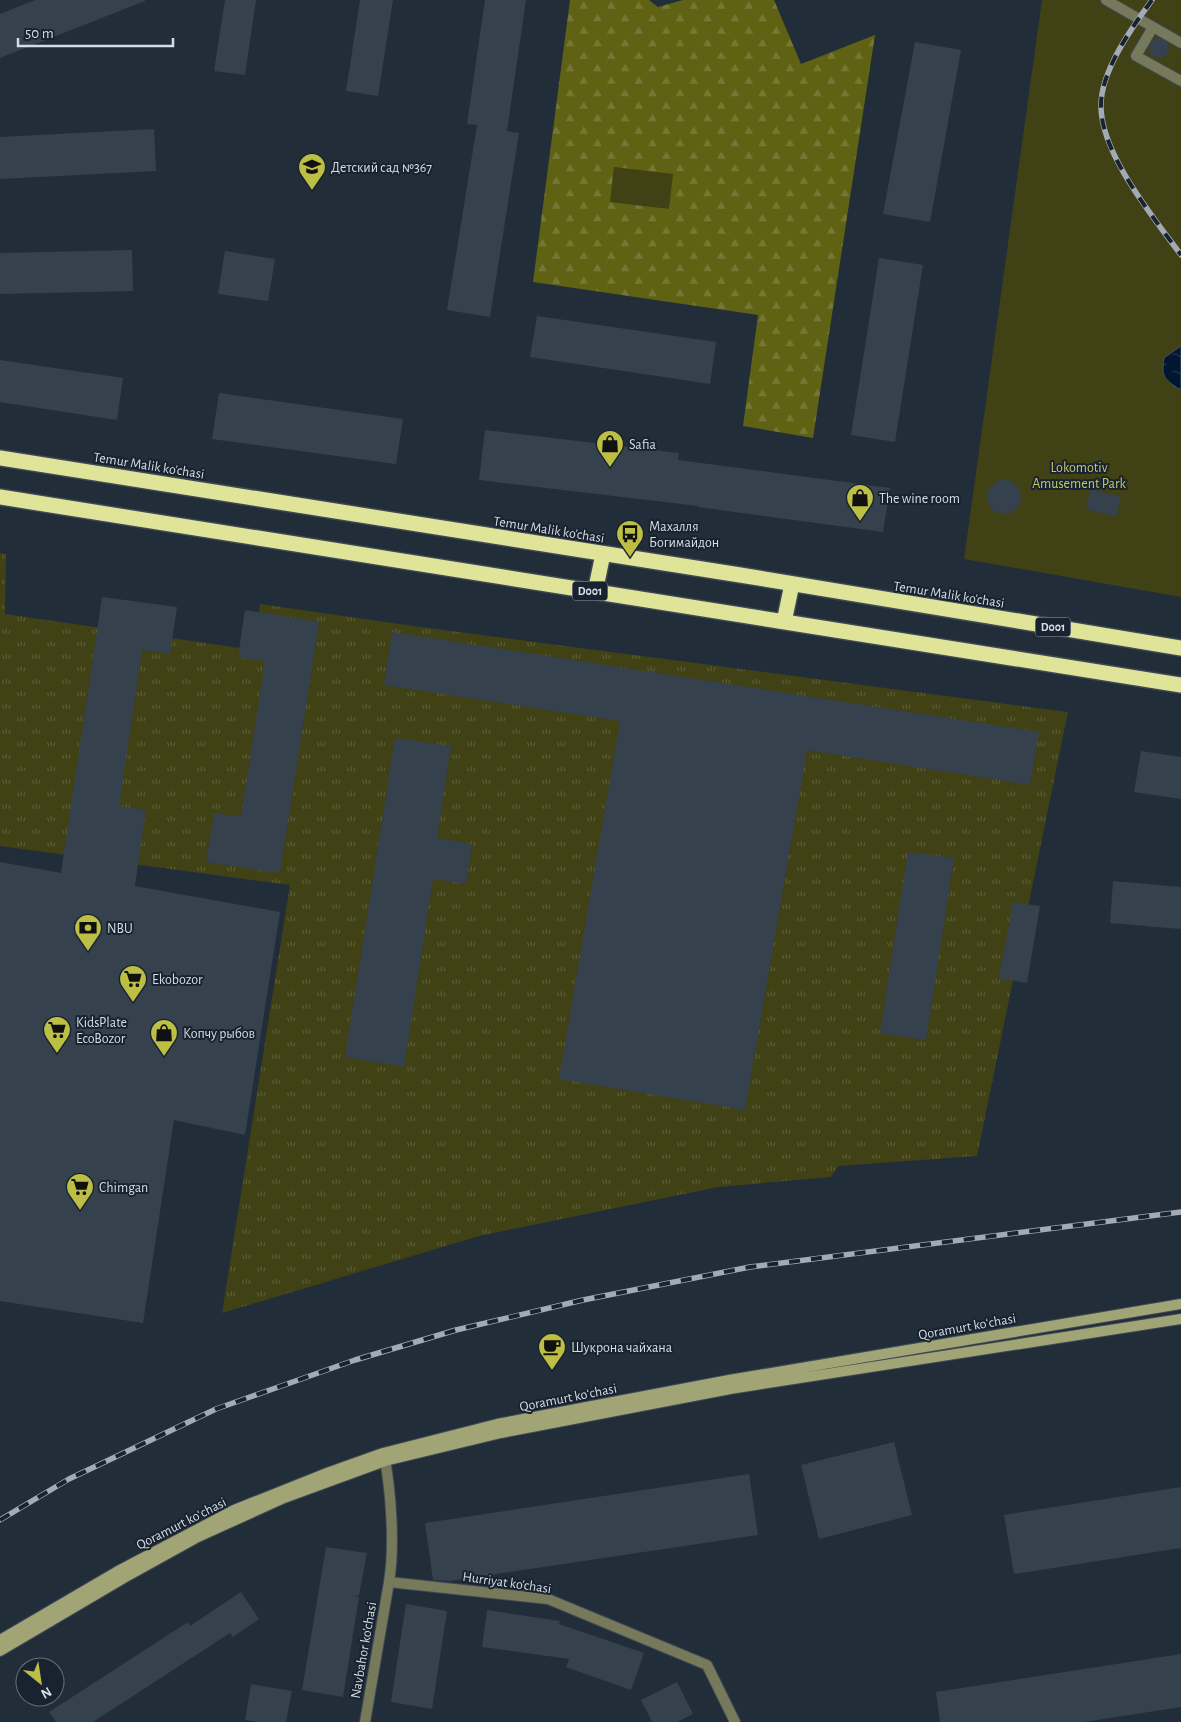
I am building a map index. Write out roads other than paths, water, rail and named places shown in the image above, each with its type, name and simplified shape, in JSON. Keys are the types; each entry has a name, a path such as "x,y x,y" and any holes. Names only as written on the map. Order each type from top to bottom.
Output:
{"highway":[{"name":"Temur Malik ko'chasi","path":"0,458 1181,648"},
{"name":"D001","path":"0,497 1181,685"},
{"path":"595,592 604,554"},
{"path":"784,622 792,584"}],"main road":[{"name":"Qoramurt koʻchasi","path":"0,1640 118,1571 234,1510 327,1473 498,1424 729,1380 1181,1304"},
{"name":"Qoramurt koʻchasi","path":"0,1651 198,1537 284,1498 384,1457 730,1389 1181,1319"}],"street":[{"path":"1106,0 1181,43"},
{"path":"1153,27 1136,56 1181,81"},
{"path":"384,1457 388,1478 392,1564 389,1582"},
{"name":"Navbahor ko'chasi","path":"365,1722 389,1582"},
{"name":"Hurriyat ko'chasi","path":"389,1582 548,1599 707,1665 735,1722"}],"water":[{"path":"1181,346 1181,389 1179,389 1167,380 1163,373 1163,364 1164,358"}],"railway":[{"path":"1152,0 1127,36 1106,78 1101,105 1103,124 1109,143 1130,184 1181,255"},
{"path":"0,1520 69,1479 216,1409 355,1360 456,1330 583,1300 750,1267 1181,1212"}],"place":[{"name":"Детский сад №367","path":"312,191"},
{"name":"Safia","path":"610,468"},
{"name":"The wine room","path":"860,522"},
{"name":"Махалля Богимайдон","path":"630,558"},
{"name":"NBU","path":"88,952"},
{"name":"Ekobozor","path":"133,1003"},
{"name":"KidsPlate EcoBozor","path":"57,1054"},
{"name":"Копчу рыбов","path":"164,1057"},
{"name":"Chimgan","path":"80,1211"},
{"name":"Шукрона чайхана","path":"552,1371"}],"park label":[{"name":"Lokomotiv Amusement Park","path":"1079,476"}]}
